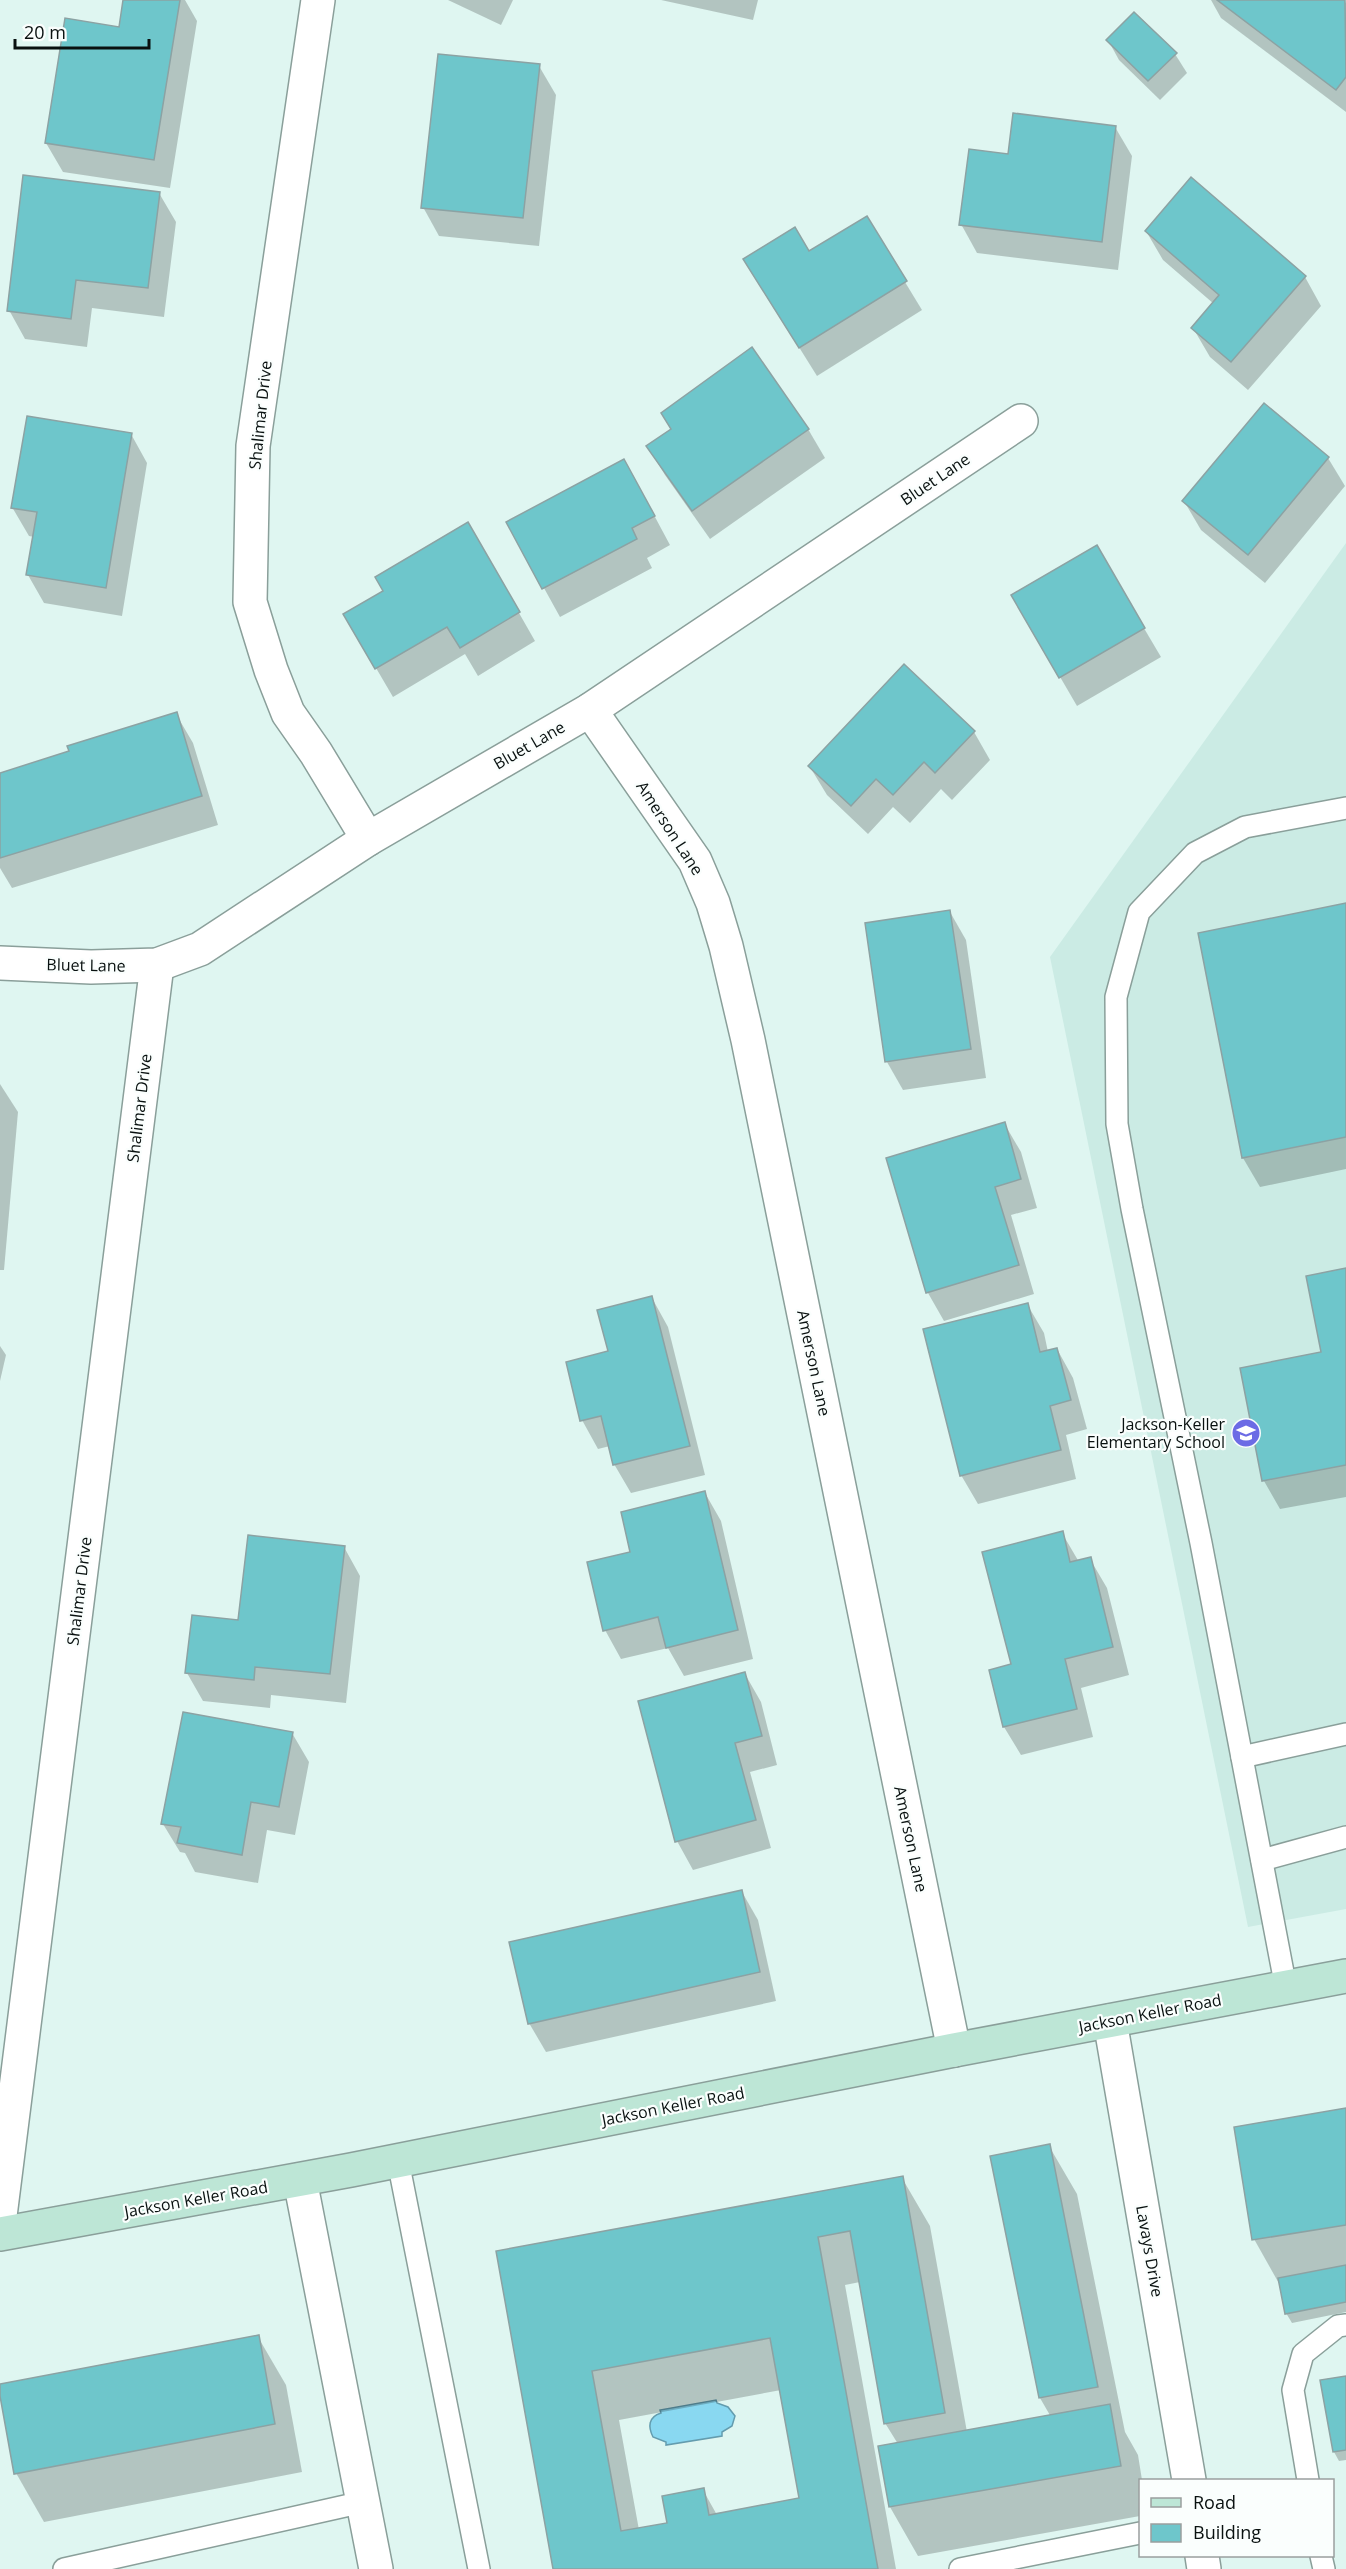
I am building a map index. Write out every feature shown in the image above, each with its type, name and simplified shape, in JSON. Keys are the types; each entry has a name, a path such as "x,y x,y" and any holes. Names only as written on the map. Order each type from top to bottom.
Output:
{"main road":[{"name":"Jackson Keller Road","path":"0,2234 300,2180 954,2050 1346,1976"}],"street":[{"name":"Shalimar Drive","path":"318,0 254,446 250,602 271,670 288,713 316,753 368,839"},
{"name":"Bluet Lane","path":"0,963 91,967 157,965 200,949 368,839 590,710 1022,421"},
{"name":"Amerson Lane","path":"590,710 695,861 713,903 726,946 748,1040 954,2050"},
{"name":"Shalimar Drive","path":"0,2216 157,965"},
{"name":"Lavays Drive","path":"1110,2021 1190,2479"},
{"path":"300,2180 376,2569"}],"lane":[{"path":"1286,1988 1201,1543 1132,1209 1117,1124 1116,998 1139,912 1196,853 1245,827 1346,808"},
{"path":"1242,1757 1346,1734"},
{"path":"1262,1860 1346,1837"},
{"path":"399,2161 478,2569"},
{"path":"1308,2479 1293,2390 1303,2354 1338,2326 1346,2325"},
{"path":"64,2569 363,2502"},
{"path":"960,2569 1139,2533"}],"shaded area":[{"name":"Jackson-Keller Elementary School","path":"1346,543 1346,1909 1248,1927 1050,957"}],"water":[{"path":"716,2400 717,2403 728,2407 735,2416 732,2426 722,2432 722,2436 666,2445 666,2442 653,2437 650,2423 661,2413 660,2410"}],"building":[{"path":"123,0 180,0 154,160 45,143 65,18 119,27"},
{"path":"1217,0 1345,0 1346,77 1336,90"},
{"path":"1134,12 1177,53 1148,81 1106,40"},
{"path":"438,54 540,64 523,218 421,208"},
{"path":"1013,113 1116,126 1102,242 959,225 969,149 1008,154"},
{"path":"23,175 160,192 148,288 76,280 71,319 7,311"},
{"path":"1191,177 1306,276 1231,362 1191,328 1219,295 1145,231"},
{"path":"867,216 907,281 799,348 743,259 795,227 809,251"},
{"path":"752,347 809,429 692,511 646,446 671,429 661,413"},
{"path":"1264,403 1329,457 1248,555 1182,501"},
{"path":"27,416 132,433 106,588 26,575 37,512 11,508"},
{"path":"624,459 655,516 632,528 637,539 542,589 506,522"},
{"path":"468,522 520,612 460,648 447,627 375,669 343,614 383,591 375,577"},
{"path":"1097,545 1145,628 1059,678 1011,595"},
{"path":"904,664 975,731 935,773 924,762 893,795 876,779 851,806 808,766"},
{"path":"177,712 202,796 0,858 0,773 69,751 67,746"},
{"path":"1346,903 1346,1137 1242,1158 1198,933"},
{"path":"950,910 971,1049 885,1062 865,923"},
{"path":"1005,1122 1021,1179 995,1187 1019,1265 926,1293 886,1158"},
{"path":"1346,1268 1346,1465 1262,1481 1240,1368 1321,1352 1306,1276"},
{"path":"652,1296 690,1446 613,1465 601,1416 580,1421 566,1362 608,1351 597,1310"},
{"path":"1028,1303 1040,1352 1057,1348 1071,1400 1050,1406 1061,1450 960,1476 923,1329"},
{"path":"705,1491 738,1630 666,1648 658,1617 603,1631 587,1562 630,1552 621,1512"},
{"path":"1063,1531 1070,1562 1091,1557 1113,1647 1065,1659 1077,1709 1003,1727 989,1670 1011,1664 982,1552"},
{"path":"248,1535 345,1546 330,1674 255,1667 254,1680 185,1673 192,1615 238,1620"},
{"path":"745,1672 762,1736 735,1743 756,1820 675,1842 638,1701"},
{"path":"183,1712 293,1732 279,1807 251,1802 242,1855 177,1843 181,1827 161,1824"},
{"path":"742,1890 760,1972 528,2024 509,1942"},
{"path":"1346,2108 1346,2225 1252,2240 1234,2127"},
{"path":"1050,2144 1098,2387 1039,2398 990,2156"},
{"path":"903,2176 945,2413 884,2424 850,2231 818,2237 878,2569 553,2569 496,2251","holes":["770,2338 799,2498 709,2515 704,2488 662,2496 667,2523 621,2531 592,2371"]},
{"path":"1346,2265 1346,2302 1285,2314 1278,2278"},
{"path":"259,2335 275,2424 14,2474 0,2396 0,2384"},
{"path":"1346,2376 1346,2450 1333,2452 1320,2380"},
{"path":"1110,2404 1121,2466 889,2507 878,2446"}],"place":[{"name":"Jackson-Keller Elementary School","path":"1246,1433"}]}
